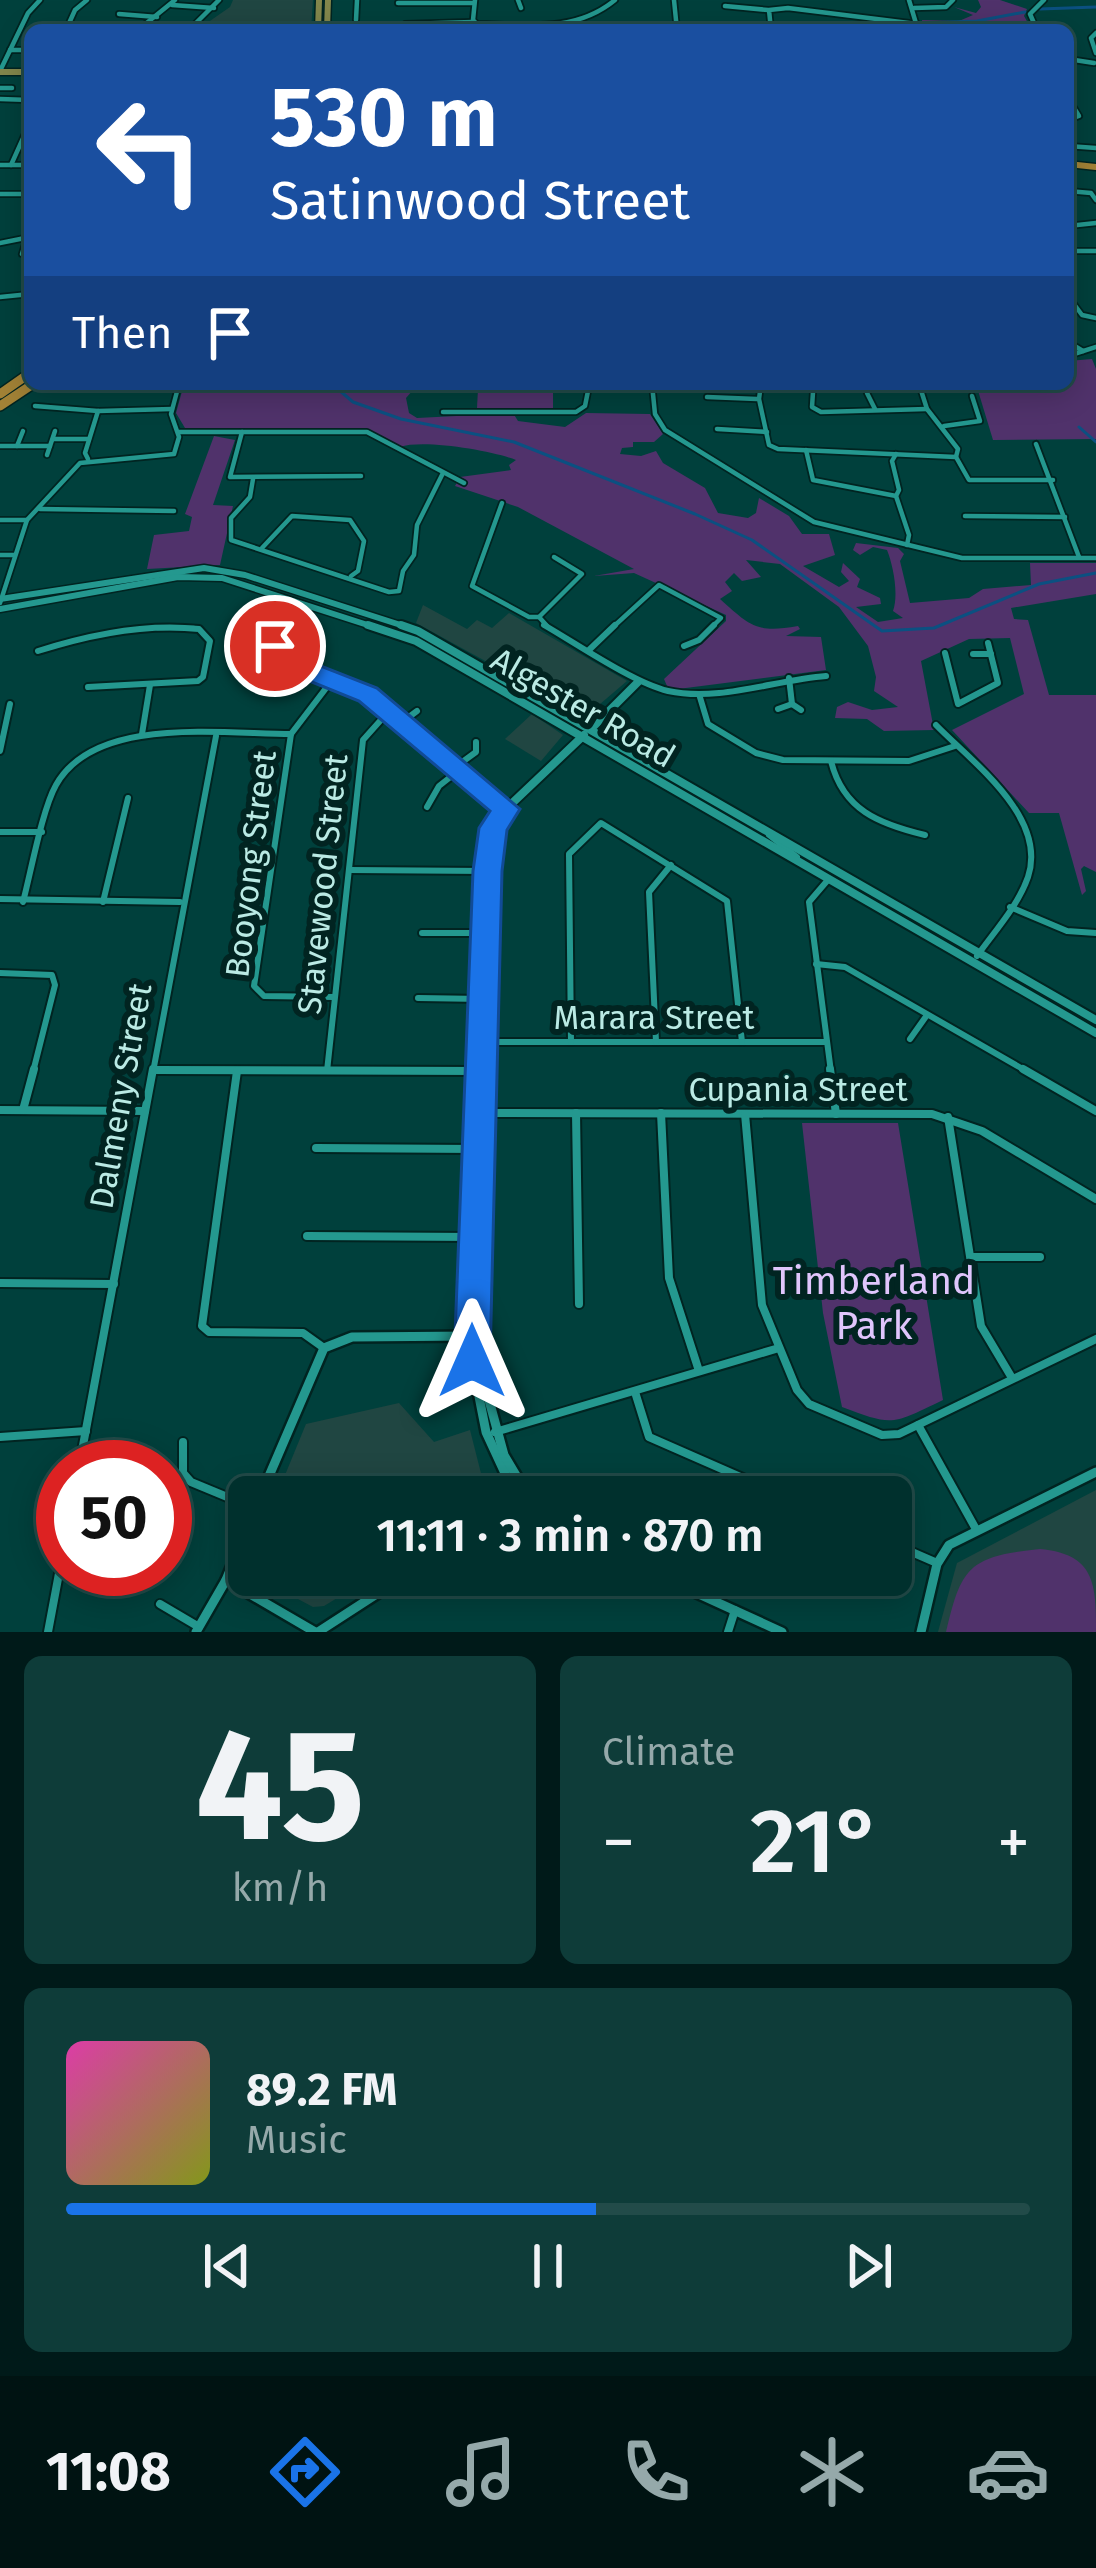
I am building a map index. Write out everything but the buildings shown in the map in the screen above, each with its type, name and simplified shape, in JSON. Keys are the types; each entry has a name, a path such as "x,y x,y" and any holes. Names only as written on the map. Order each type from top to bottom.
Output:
{"main road":[{"name":"Algester Road","path":"0,603 178,577 240,581 416,641 767,833 1096,1033"},
{"path":"513,1476 492,1433 472,1336 485,933 493,828 506,809 638,682"},
{"name":"Algester Road","path":"588,732 827,881 1096,1020"},
{"path":"269,1476 324,1348 352,1337 472,1336"},
{"path":"921,1632 938,1564 949,1545 1096,1472"},
{"path":"197,1629 228,1575"},
{"path":"226,1580 317,1632 373,1596"},
{"path":"703,1596 782,1632"}],"street":[{"path":"0,73 28,13 40,0"},
{"path":"68,24 87,0"},
{"path":"196,24 219,0"},
{"path":"356,20 357,0"},
{"path":"518,0 521,8"},
{"path":"424,24 575,23 596,16 615,0"},
{"path":"909,0 917,24"},
{"path":"914,8 946,7 953,0"},
{"path":"147,24 173,2 214,8"},
{"path":"399,5 475,2 473,22"},
{"path":"725,6 769,10 793,5 844,6 895,24"},
{"path":"769,10 770,24"},
{"path":"119,14 157,17"},
{"path":"1096,33 1090,38 1096,60"},
{"path":"10,50 24,50"},
{"path":"0,88 12,88"},
{"path":"10,165 24,136"},
{"path":"0,165 24,166"},
{"path":"22,254 24,249"},
{"path":"1074,343 1096,346"},
{"path":"0,603 28,520 76,466 89,459 167,458 176,451 179,433 172,410 177,390"},
{"path":"443,412 455,408 576,412 585,406 587,390"},
{"path":"654,390 661,427 809,520 962,557 1096,558"},
{"path":"760,390 769,445 778,449 956,457"},
{"path":"921,390 927,409 958,448 956,457 969,480 1053,480"},
{"path":"813,392 816,410 927,409"},
{"path":"867,393 874,409"},
{"path":"944,426 980,421 972,395"},
{"path":"707,397 759,399"},
{"path":"35,406 172,410"},
{"path":"89,459 85,453 98,411"},
{"path":"717,429 767,432"},
{"path":"17,446 22,431"},
{"path":"242,431 228,475 254,479 361,476"},
{"path":"179,433 367,432 464,483"},
{"path":"0,446 89,439"},
{"path":"1036,444 1079,557"},
{"path":"806,450 813,480 896,496"},
{"path":"896,454 892,461 899,490 896,496 909,536 907,544"},
{"path":"254,479 250,497 231,518 228,536 336,576 399,591 413,555 417,525 443,472"},
{"path":"502,503 472,586 529,617 539,617 582,574 554,557"},
{"path":"36,509 174,511"},
{"path":"262,548 292,516 350,520 364,541 358,571 351,576"},
{"path":"965,516 1065,517"},
{"path":"0,520 28,520"},
{"path":"0,555 14,555"},
{"path":"589,650 658,585 721,618 699,640 684,646"},
{"path":"539,617 543,626 630,672 638,682 677,694 826,676"},
{"path":"38,651 57,644 177,627 206,633 210,641 203,677 190,683 88,687"},
{"path":"945,653 958,704 996,686 988,643"},
{"path":"275,646 279,659 352,685 506,809"},
{"path":"973,654 991,654"},
{"path":"275,677 289,663"},
{"path":"352,685 362,674"},
{"path":"789,678 792,704 801,710"},
{"name":"Booyong Street","path":"333,679 291,734 254,986 264,996 334,997"},
{"path":"142,734 151,684"},
{"path":"699,692 709,724 756,753 783,760 909,761 956,746"},
{"path":"0,751 10,704"},
{"path":"778,709 792,704"},
{"path":"401,723 417,711"},
{"name":"Stavewood Street","path":"327,1070 363,740 388,712"},
{"path":"936,725 1015,809 1030,839 1030,874 975,960"},
{"path":"23,902 56,784 66,771 108,741 142,734 291,734"},
{"name":"Dalmeny Street","path":"84,1440 155,1070 180,902 216,736"},
{"path":"427,807 439,786 476,752 476,742"},
{"path":"831,761 834,785 856,810 925,835"},
{"path":"104,902 128,798"},
{"path":"571,1042 569,854 601,823 727,902 742,1042"},
{"path":"0,832 42,832"},
{"path":"767,833 827,881 850,882"},
{"path":"656,1042 649,892 671,865"},
{"path":"349,871 488,871"},
{"path":"827,881 809,902 836,1114"},
{"path":"0,899 180,902"},
{"path":"1010,907 1044,924 1096,933"},
{"path":"422,933 485,933"},
{"path":"816,964 845,967 1096,1111"},
{"path":"0,973 52,975 55,985 23,1110"},
{"path":"418,998 483,999"},
{"path":"910,1039 927,1015"},
{"name":"Marara Street","path":"482,1042 826,1042"},
{"path":"155,1070 481,1070"},
{"path":"237,1070 202,1326 209,1332 303,1333 324,1348"},
{"path":"0,1110 145,1111"},
{"name":"Cupania Street","path":"479,1113 948,1117 982,1131 1096,1199"},
{"path":"576,1113 579,1304"},
{"path":"661,1114 669,1278 699,1371"},
{"path":"745,1114 762,1305 797,1390 809,1404 882,1435 918,1425 1096,1339"},
{"path":"948,1117 946,1131 981,1326 1012,1378"},
{"path":"316,1148 478,1149"},
{"path":"307,1236 475,1237"},
{"path":"970,1257 1040,1258"},
{"path":"0,1283 114,1284"},
{"path":"492,1433 779,1348"},
{"path":"635,1393 649,1436 739,1476"},
{"path":"918,1425 977,1532"},
{"path":"0,1437 86,1431"},
{"path":"192,1482 228,1497"},
{"path":"912,1552 938,1564"},
{"path":"48,1632 55,1596"},
{"path":"160,1604 197,1629"},
{"path":"728,1632 734,1610"}],"shaded area":[{"path":"233,0 313,0 311,24 206,24"},
{"path":"423,605 467,629 477,620 492,628 509,613 627,681 586,716 416,623"},
{"path":"532,714 563,735 541,761 505,739"},
{"path":"399,1403 434,1442 470,1430 482,1476 285,1476 306,1424"},
{"path":"1096,1490 1096,1632 938,1632 957,1563"},
{"path":"292,1596 340,1596 324,1606 313,1607"}],"green space":[{"path":"978,0 1000,0 1027,9 1024,16 1029,24 923,24 922,20 959,21 973,15 954,7 976,13 981,7"},
{"path":"1092,359 1096,369 1096,439 993,440 978,390 1074,390 1074,360"},
{"path":"182,390 413,390 406,398 409,413 417,418 513,413 518,421 565,427 586,413 650,414 663,434 654,442 633,442 633,447 622,448 620,454 641,456 656,451 663,463 705,488 718,513 748,518 756,513 759,498 789,516 802,534 829,534 835,555 803,566 839,587 849,581 841,572 843,563 860,579 857,587 880,598 881,604 856,607 878,622 903,618 893,611 891,563 887,550 873,547 860,555 853,550 856,543 898,548 904,554 900,561 910,603 969,598 983,589 1031,585 1030,563 1096,563 1096,594 1011,608 1014,619 1028,620 1049,695 1096,695 1096,872 1081,869 1086,891 1082,895 1059,813 1029,813 952,730 1024,694 1010,638 969,639 921,661 934,730 884,731 867,719 835,718 837,707 848,702 872,710 898,707 874,691 876,677 868,646 839,607 780,564 746,560 761,577 742,581 734,573 725,582 732,591 720,599 755,626 798,626 786,636 821,637 826,670 678,689 667,686 664,679 726,621 726,615 634,573 594,576 634,569 518,507 455,486 460,477 511,470 509,465 516,460 458,447 400,447 367,430 185,428 176,413"},
{"path":"478,390 553,390 553,408 477,408"},
{"path":"214,436 235,440 213,505 233,506 220,565 147,569 154,535 189,531 192,517 185,514"},
{"name":"Timberland Park","path":"802,1123 898,1123 943,1400 903,1418 884,1420 842,1407 823,1313"},
{"path":"1040,1549 1072,1557 1089,1574 1096,1632 946,1632 957,1593 972,1569 997,1556"}],"waterway":[{"path":"1040,9 1096,7"},
{"path":"925,23 977,21 1025,12"},
{"path":"339,390 353,402 401,419 514,442 695,514 752,540 882,631 934,628 1039,584 1096,573"},
{"path":"1079,427 1096,442"}],"route":[{"path":"275,646 279,659 368,694 506,809 493,828 488,871 472,1361"}]}
